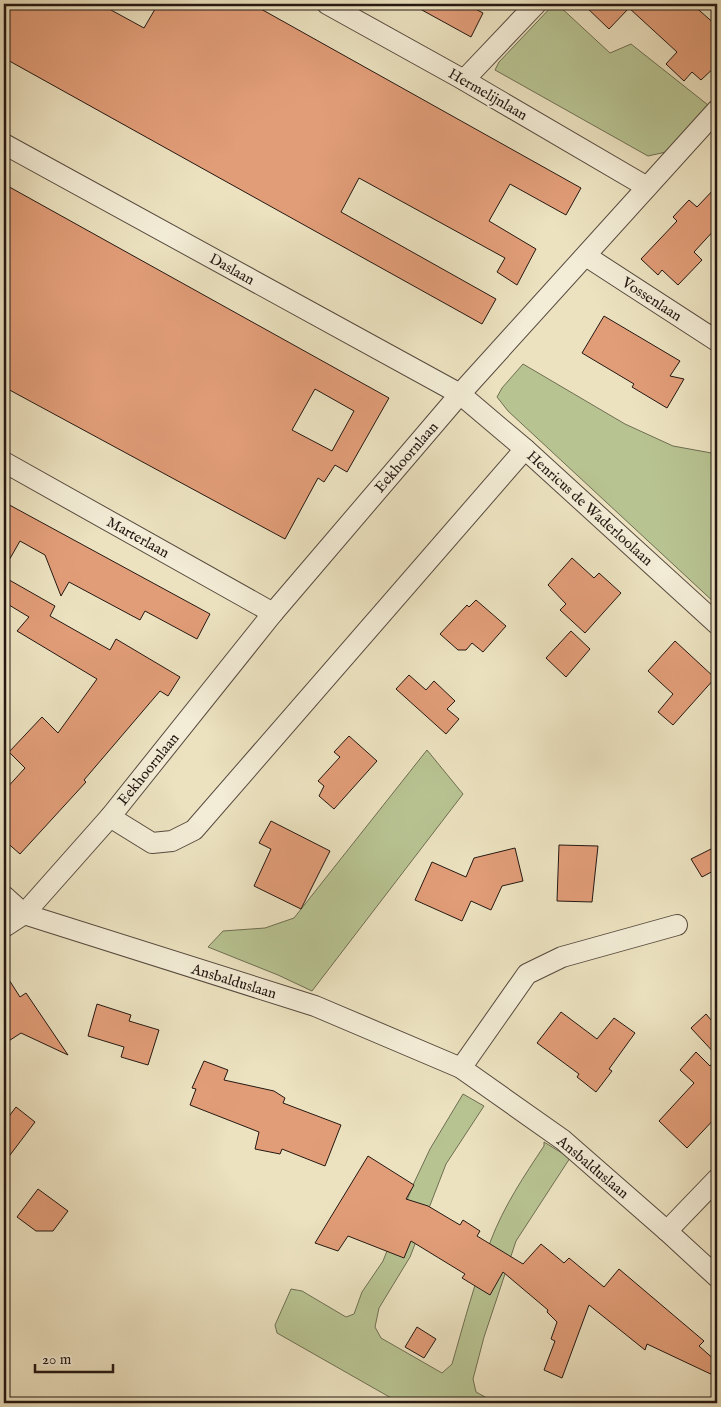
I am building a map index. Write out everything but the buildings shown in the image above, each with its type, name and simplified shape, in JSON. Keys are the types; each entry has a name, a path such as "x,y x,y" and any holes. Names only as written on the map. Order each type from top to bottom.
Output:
{"street":[{"name":"Hermelijnlaan","path":"327,4 464,80 647,187"},
{"path":"464,80 536,4"},
{"name":"Eekhoornlaan","path":"24,914 110,817 273,612 460,394 717,110"},
{"name":"Daslaan","path":"4,144 460,394"},
{"name":"Vossenlaan","path":"586,256 717,341"},
{"name":"Henricus de Waderloolaan","path":"460,394 525,449 717,624"},
{"name":"Eekhoornlaan","path":"110,817 152,843 172,841 194,830 525,449"},
{"name":"Marterlaan","path":"4,462 273,612"},
{"path":"4,896 24,914 4,927"},
{"name":"Ansbalduslaan","path":"24,914 315,1006 461,1068 563,1140 717,1277"},
{"path":"461,1068 526,974 562,957 677,925"},
{"path":"667,1231 717,1179"}],"green space":[{"path":"554,4 557,4 610,53 631,44 708,105 666,152 648,156 495,70 499,62"},
{"path":"523,364 625,424 673,446 717,454 717,605 508,411 497,397 502,388"},
{"path":"427,750 463,794 312,991 208,947 223,931 265,928 294,918"},
{"path":"463,1094 484,1106 446,1164 410,1257 379,1308 375,1327 381,1338 442,1373 452,1364 485,1255 496,1227 515,1192 544,1146 544,1142 570,1158 516,1241 484,1337 473,1379 476,1392 496,1403 400,1403 277,1333 275,1325 291,1289 302,1291 346,1317 354,1314 362,1292 383,1261 413,1185 430,1149"}]}
